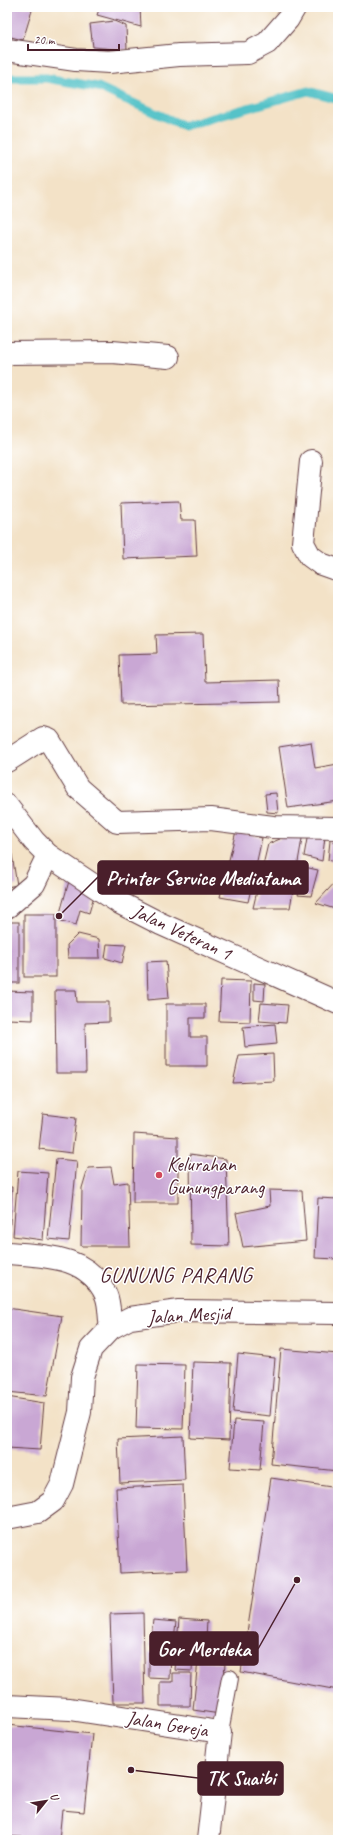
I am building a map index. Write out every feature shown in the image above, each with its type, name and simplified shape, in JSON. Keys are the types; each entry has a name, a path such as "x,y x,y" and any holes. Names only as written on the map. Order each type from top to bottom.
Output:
{"street":[{"path":"7,50 76,60 109,62 179,55 248,53 267,43 288,19 295,7"},
{"path":"7,353 105,352 168,357"},
{"path":"311,461 303,543 310,556 321,564 338,570"},
{"path":"7,761 43,738 49,740 78,788 117,822 211,819 274,827 338,828"},
{"name":"Jalan Veteran 1","path":"7,806 34,841 48,855 120,903 161,924 338,1003"},
{"path":"7,907 34,884 48,855"},
{"path":"7,1253 61,1258 82,1267 94,1275 106,1296 111,1328"},
{"name":"Jalan Mesjid","path":"7,1518 38,1512 53,1501 62,1484 80,1412 82,1377 91,1349 111,1328 130,1318 179,1311 338,1313"},
{"name":"Jalan Gereja","path":"7,1706 70,1709 220,1732 208,1840"}],"lane":[{"path":"220,1732 230,1678"}],"building":[{"path":"7,7 33,7 23,40 7,36"},
{"path":"100,7 140,7 141,27 97,15"},
{"path":"114,21 126,26 127,50 93,47 90,24"},
{"path":"179,501 181,520 195,520 197,556 123,559 121,503"},
{"path":"203,634 205,682 279,680 280,702 121,705 119,655 157,654 156,635"},
{"path":"311,742 315,768 338,764 338,801 288,808 279,747"},
{"path":"276,793 278,813 267,812 265,794"},
{"path":"236,831 262,838 248,902 220,897"},
{"path":"282,831 303,833 290,908 253,908 268,844 280,839"},
{"path":"308,833 325,837 322,861 304,856"},
{"path":"330,841 338,844 338,863 328,860"},
{"path":"7,843 10,843 17,885 7,887"},
{"path":"304,867 318,870 311,896 298,895"},
{"path":"338,879 338,910 316,903"},
{"path":"69,881 96,889 89,913 80,910 76,925 58,920"},
{"path":"24,914 56,914 56,977 24,977"},
{"path":"7,922 19,922 19,983 7,983"},
{"path":"78,934 99,939 100,958 68,958 67,945"},
{"path":"107,944 126,945 122,963 105,958"},
{"path":"166,961 169,998 148,1000 147,962"},
{"path":"221,980 251,981 250,1022 219,1021"},
{"path":"254,983 265,984 264,1001 254,1000"},
{"path":"55,990 76,990 77,1002 109,1002 109,1022 85,1023 86,1073 56,1073"},
{"path":"7,991 33,992 33,1020 7,1019"},
{"path":"261,1003 288,1005 286,1023 259,1021"},
{"path":"166,1004 205,1004 205,1018 190,1018 190,1037 207,1037 207,1066 166,1066"},
{"path":"275,1024 277,1044 245,1047 243,1027"},
{"path":"273,1054 274,1081 233,1083 239,1056"},
{"path":"43,1114 76,1118 72,1153 39,1149"},
{"path":"134,1134 178,1137 178,1203 133,1203"},
{"path":"190,1154 226,1159 229,1246 191,1245"},
{"path":"56,1159 77,1161 69,1241 48,1239"},
{"path":"111,1167 114,1184 128,1182 130,1246 81,1246 82,1188 88,1168"},
{"path":"18,1171 48,1173 43,1240 13,1236"},
{"path":"7,1187 12,1187 9,1237 7,1237"},
{"path":"269,1190 302,1191 306,1241 243,1247 236,1213 270,1206"},
{"path":"318,1198 338,1199 338,1259 315,1258"},
{"path":"7,1308 62,1316 47,1396 7,1392"},
{"path":"281,1349 338,1354 338,1471 271,1464"},
{"path":"238,1354 275,1358 270,1416 233,1412"},
{"path":"193,1362 231,1363 229,1440 190,1438"},
{"path":"138,1364 185,1365 183,1429 136,1428"},
{"path":"7,1397 44,1403 40,1450 7,1448"},
{"path":"234,1420 264,1422 260,1470 230,1468"},
{"path":"183,1436 185,1480 120,1483 118,1439"},
{"path":"271,1478 338,1488 338,1690 241,1672"},
{"path":"183,1485 187,1570 120,1573 116,1488"},
{"path":"143,1613 145,1703 113,1703 110,1614"},
{"path":"179,1619 207,1621 205,1656 193,1655 192,1671 175,1670"},
{"path":"153,1620 176,1622 173,1648 150,1646"},
{"path":"149,1652 171,1653 170,1679 149,1678"},
{"path":"198,1660 225,1664 220,1714 193,1710"},
{"path":"173,1673 191,1673 190,1706 160,1706 160,1682 173,1682"},
{"path":"7,1725 92,1734 84,1812 62,1810 59,1840 7,1836"}],"waterway":[{"path":"7,78 46,78 98,87 184,126 308,91 338,99"}],"place":[{"name":"Printer Service Mediatama","path":"59,916"},
{"name":"Kelurahan Gunungparang","path":"159,1175"},
{"name":"Gor Merdeka","path":"297,1580"},
{"name":"TK Suaibi","path":"131,1770"}],"district":[{"name":"GUNUNG PARANG","path":"176,1275"}]}
